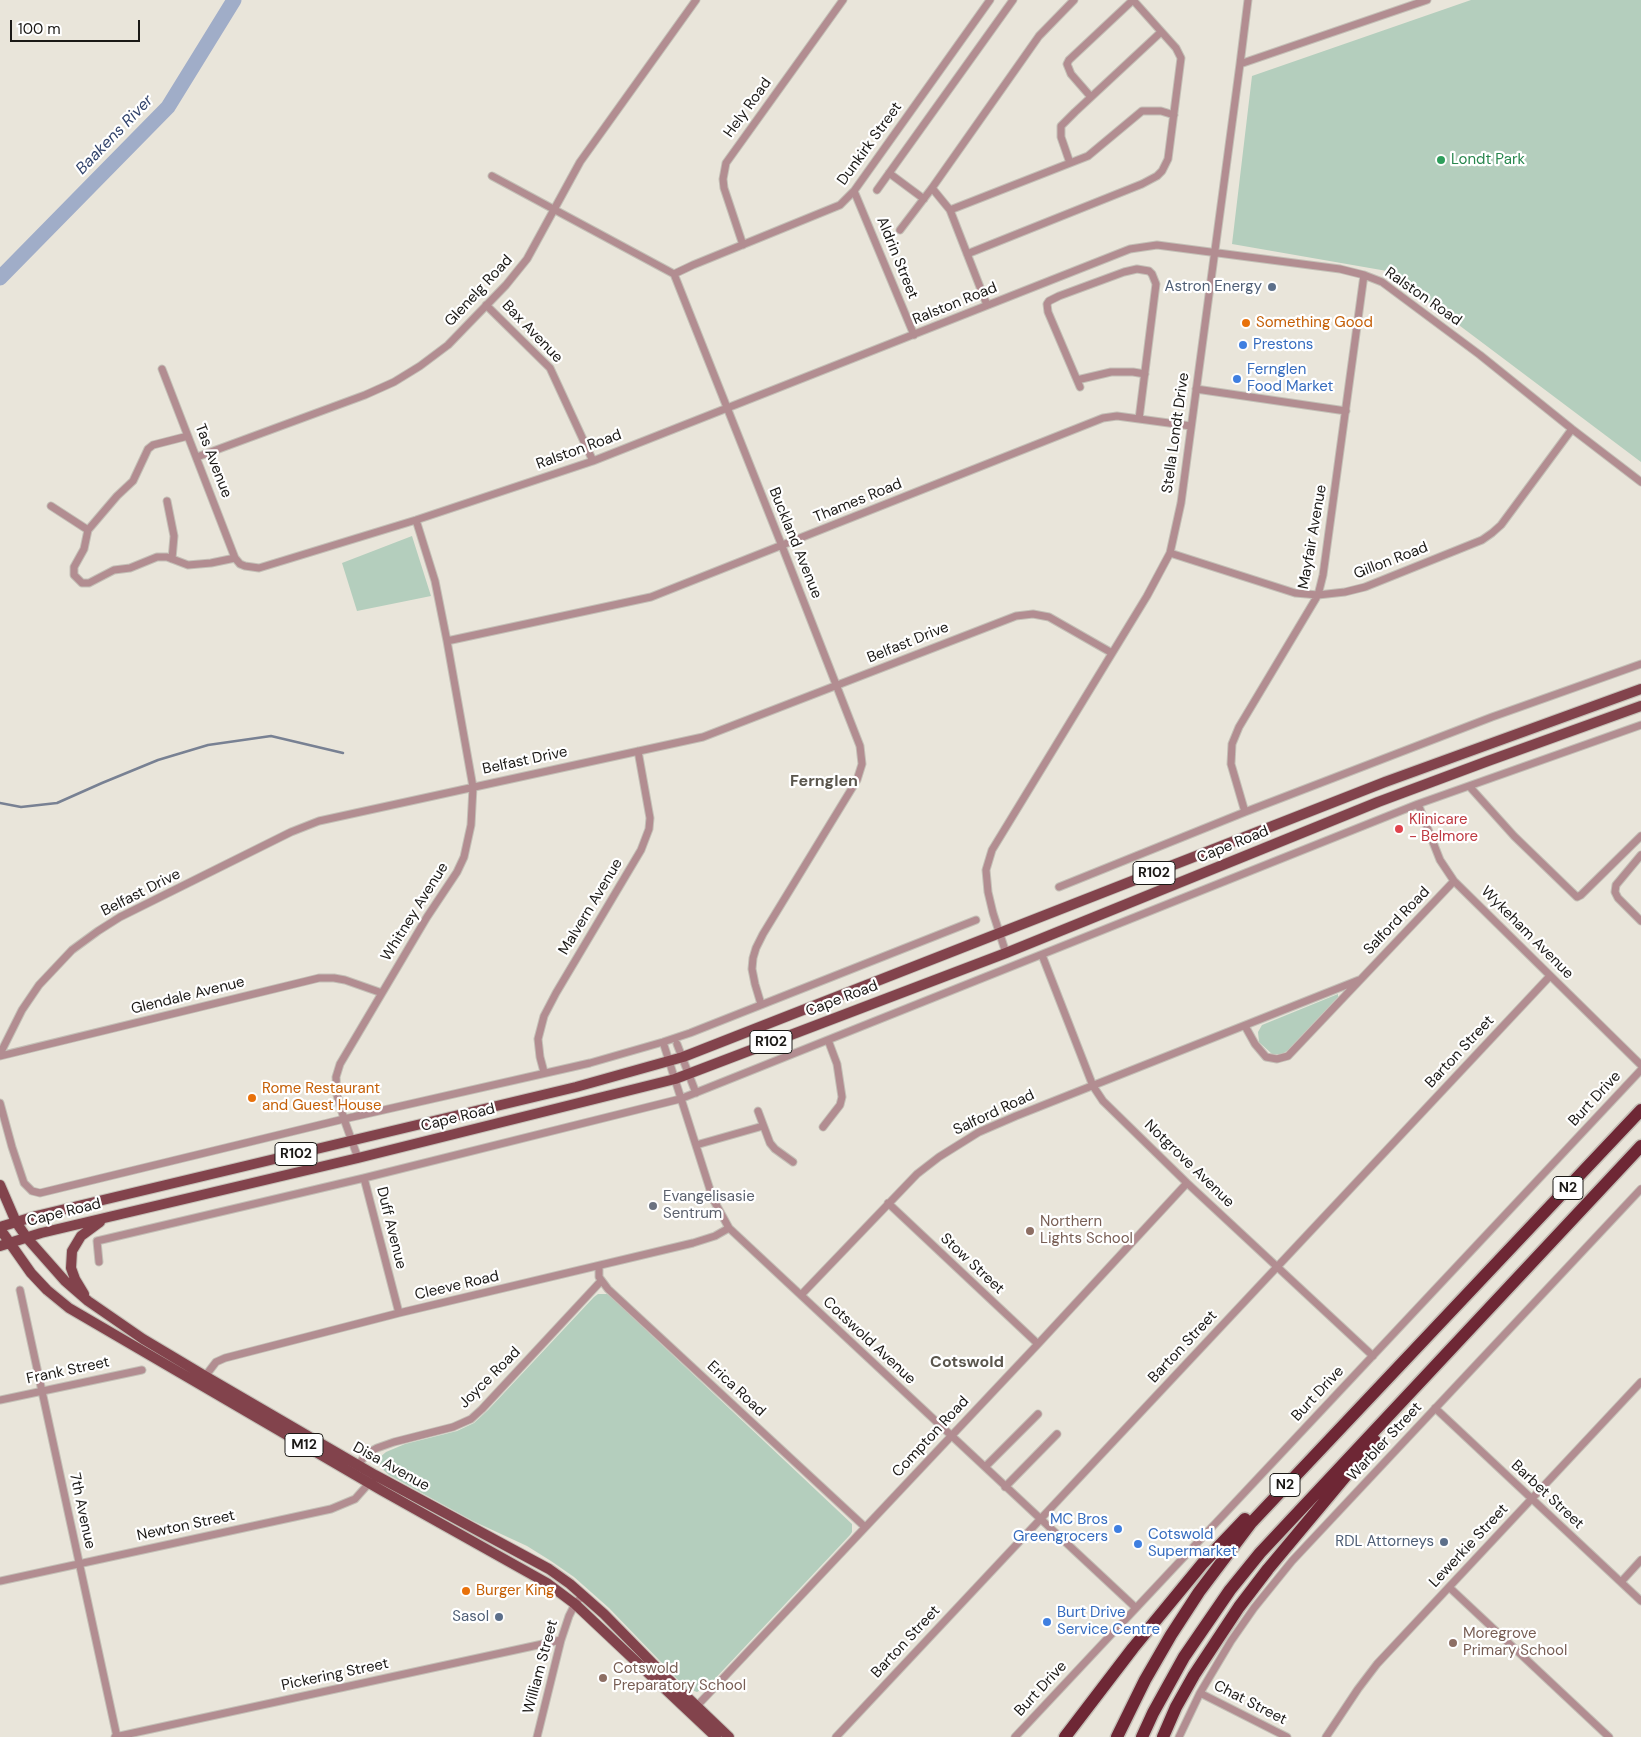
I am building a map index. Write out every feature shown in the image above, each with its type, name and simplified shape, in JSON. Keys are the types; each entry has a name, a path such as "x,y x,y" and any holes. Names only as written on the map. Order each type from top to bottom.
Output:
{"highway":[{"name":"N2","path":"1117,1737 1153,1665 1185,1613 1209,1578 1267,1504 1641,1110"},
{"name":"N2","path":"1142,1737 1153,1712 1184,1657 1240,1578 1271,1540 1641,1146"},
{"path":"1163,1737 1176,1707 1194,1676 1239,1608 1268,1569 1444,1356"},
{"path":"1065,1737 1128,1655 1204,1563 1254,1510 1267,1504"}],"main road":[{"name":"Cape Road","path":"0,1228 16,1222 576,1087 682,1058 1407,774 1641,689"},
{"name":"Cape Road","path":"4,1245 41,1233 358,1158 675,1079 1006,952 1413,789 1641,706"},
{"path":"1407,774 1413,789"},
{"name":"M12","path":"0,1185 16,1222 27,1238"},
{"path":"88,1301 71,1268 72,1251 86,1231 105,1219"},
{"name":"M12","path":"0,1228 4,1245"},
{"name":"Disa Avenue","path":"27,1238 65,1281 88,1301 202,1380"},
{"name":"Disa Avenue","path":"4,1245 61,1302 202,1380 547,1583 575,1604 694,1709"},
{"name":"Disa Avenue","path":"372,1479 539,1563 570,1584 604,1614 662,1673 694,1709 710,1732 729,1737"}],"street":[{"name":"Glenelg Road","path":"197,457 365,396 394,382 448,345 516,274 555,209 580,162 696,0"},
{"name":"Hely Road","path":"742,245 724,188 723,179 726,163 843,0"},
{"name":"Dunkirk Street","path":"674,274 840,205 854,191 990,0"},
{"path":"877,190 1013,0"},
{"path":"900,230 932,188 1039,36 1074,0"},
{"path":"967,254 1142,184 1162,171 1168,159 1181,58 1178,51 1133,0 1069,60 1068,64 1071,74 1091,97"},
{"name":"Stella Londt Drive","path":"1006,952 988,892 986,870 989,858 996,841 1147,596 1170,553 1181,503 1190,426 1216,252 1248,0"},
{"path":"1403,9 1404,0"},
{"path":"1240,64 1428,0"},
{"path":"1070,163 1060,130 1066,121 1162,32"},
{"path":"950,210 1092,153 1131,118 1142,111 1161,111 1174,116"},
{"path":"889,173 924,199"},
{"path":"492,176 674,274"},
{"path":"932,188 950,210 987,305"},
{"name":"Aldrin Street","path":"854,191 914,335"},
{"name":"Ralston Road","path":"88,530 84,549 74,567 74,575 82,583 89,583 114,570 130,568 151,558 163,557 188,565 238,561 251,568 259,568 416,520 594,461 1130,249 1157,246 1340,269 1382,282 1480,355 1641,482"},
{"path":"1139,419 1145,374 1156,284 1152,274 1149,271 1137,269 1124,272 1049,301 1047,304 1048,312 1078,384 1110,372 1145,374"},
{"name":"Buckland Avenue","path":"674,274 782,546 860,746 862,756 857,780 756,948 752,969 762,1004"},
{"name":"Mayfair Avenue","path":"1245,812 1231,764 1231,754 1236,735 1318,595 1323,575 1364,275"},
{"name":"Bax Avenue","path":"486,305 550,368 594,461"},
{"name":"Tas Avenue","path":"162,369 238,561"},
{"path":"1196,390 1346,411"},
{"name":"Thames Road","path":"447,641 651,596 1103,418 1110,416 1190,426"},
{"name":"Gillon Road","path":"1170,553 1295,593 1318,595 1345,592 1365,587 1482,540 1501,525 1572,429"},
{"path":"51,506 88,530 117,496 133,481 150,447 188,436"},
{"path":"167,501 174,531 172,559"},
{"name":"Whitney Avenue","path":"358,1158 344,1119 336,1086 340,1064 457,872 464,857 471,824 473,787 447,641 435,581 416,520"},
{"name":"Belfast Drive","path":"0,1055 22,1010 39,985 72,950 120,918 291,832 319,821 718,732 1008,618 1025,614 1049,617 1112,653"},
{"name":"Cape Road","path":"1059,887 1245,812 1492,717 1641,664"},
{"name":"Cape Road","path":"99,1262 97,1242 680,1099 1418,804 1641,725"},
{"name":"Malvern Avenue","path":"544,1072 538,1039 544,1016 641,850 649,829 650,818 638,751"},
{"path":"1469,786 1514,836 1575,896 1581,895 1641,836"},
{"name":"Wykeham Avenue","path":"1418,804 1440,860 1454,881 1641,1065"},
{"path":"1640,919 1618,898 1615,892 1616,885 1641,855"},
{"name":"Salford Road","path":"1245,1026 1255,1044 1266,1056 1272,1059 1282,1058 1292,1052 1454,881"},
{"name":"Cape Road","path":"0,1104 24,1184 32,1191 40,1193 344,1119 590,1062 663,1042 976,920"},
{"name":"Notgrove Avenue","path":"1042,955 1093,1086 1103,1101 1187,1183 1373,1356"},
{"name":"Barton Street","path":"836,1737 1550,976"},
{"name":"Glendale Avenue","path":"0,1055 319,978 345,980 382,993"},
{"name":"Salford Road","path":"801,1295 918,1174 939,1157 972,1136 1001,1122 1359,980"},
{"path":"823,1127 840,1106 842,1097 837,1064 828,1040"},
{"name":"Cotswold Avenue","path":"663,1042 713,1199 729,1228 1136,1608"},
{"path":"677,1044 696,1093"},
{"name":"Burt Drive","path":"1015,1737 1641,1070"},
{"path":"758,1111 772,1146 793,1162"},
{"path":"696,1145 763,1126"},
{"name":"Duff Avenue","path":"364,1178 399,1314"},
{"name":"Compton Road","path":"694,1709 1187,1183"},
{"name":"Warbler Street","path":"1179,1737 1200,1693 1231,1641 1254,1608 1281,1575 1641,1189"},
{"name":"Stow Street","path":"888,1203 1038,1344"},
{"name":"Cleeve Road","path":"202,1380 216,1362 225,1358 708,1239 729,1228"},
{"path":"599,1266 601,1281"},
{"name":"Joyce Road","path":"354,1469 368,1453 377,1448 459,1425 470,1419 482,1409 601,1281"},
{"name":"Erica Road","path":"601,1281 865,1528"},
{"name":"7th Avenue","path":"20,1290 116,1737"},
{"name":"Frank Street","path":"0,1400 142,1370"},
{"name":"Lewerkie Street","path":"1326,1737 1377,1664 1641,1382"},
{"name":"Barbet Street","path":"1435,1408 1641,1601"},
{"path":"984,1467 1038,1414"},
{"path":"1005,1487 1057,1434"},
{"name":"Newton Street","path":"0,1581 331,1509 355,1499 372,1479"},
{"path":"1621,1582 1641,1560"},
{"path":"1450,1588 1609,1737"},
{"path":"575,1604 583,1595"},
{"name":"William Street","path":"537,1737 561,1640 575,1604"},
{"name":"Pickering Street","path":"116,1737 561,1640"},
{"name":"Chat Street","path":"1200,1693 1287,1737"}],"green space":[{"name":"Londt Park","path":"1471,0 1641,0 1641,462 1387,271 1232,244 1252,76"},
{"path":"412,536 431,596 357,611 342,563"},
{"path":"1338,994 1338,997 1287,1051 1282,1054 1272,1054 1259,1042 1258,1032 1262,1025"},
{"path":"598,1294 607,1294 611,1297 852,1524 850,1535 709,1685 697,1692 686,1688 609,1608 574,1577 527,1546 473,1521 389,1475 380,1467 379,1458 386,1452 405,1444 457,1431 474,1423"}],"waterway":[{"name":"Baakens River","path":"0,278 168,107 234,0"},
{"path":"0,803 21,807 57,803 158,760 208,745 271,736 343,753"}],"place":[{"name":"Londt Park","path":"1441,160"},
{"name":"Astron Energy","path":"1272,287"},
{"name":"Something Good","path":"1246,323"},
{"name":"Prestons","path":"1243,345"},
{"name":"Fernglen Food Market","path":"1237,379"},
{"name":"Klinicare - Belmore","path":"1399,829"},
{"name":"Rome Restaurant and Guest House","path":"252,1098"},
{"name":"Evangelisasie Sentrum","path":"653,1206"},
{"name":"Northern Lights School","path":"1030,1231"},
{"name":"MC Bros Greengrocers","path":"1118,1529"},
{"name":"RDL Attorneys","path":"1444,1542"},
{"name":"Cotswold Supermarket","path":"1138,1544"},
{"name":"Burger King","path":"466,1591"},
{"name":"Sasol","path":"499,1617"},
{"name":"Burt Drive Service Centre","path":"1047,1622"},
{"name":"Moregrove Primary School","path":"1453,1643"},
{"name":"Cotswold Preparatory School","path":"603,1678"}],"district":[{"name":"Fernglen","path":"824,782"},
{"name":"Cotswold","path":"967,1363"}]}
